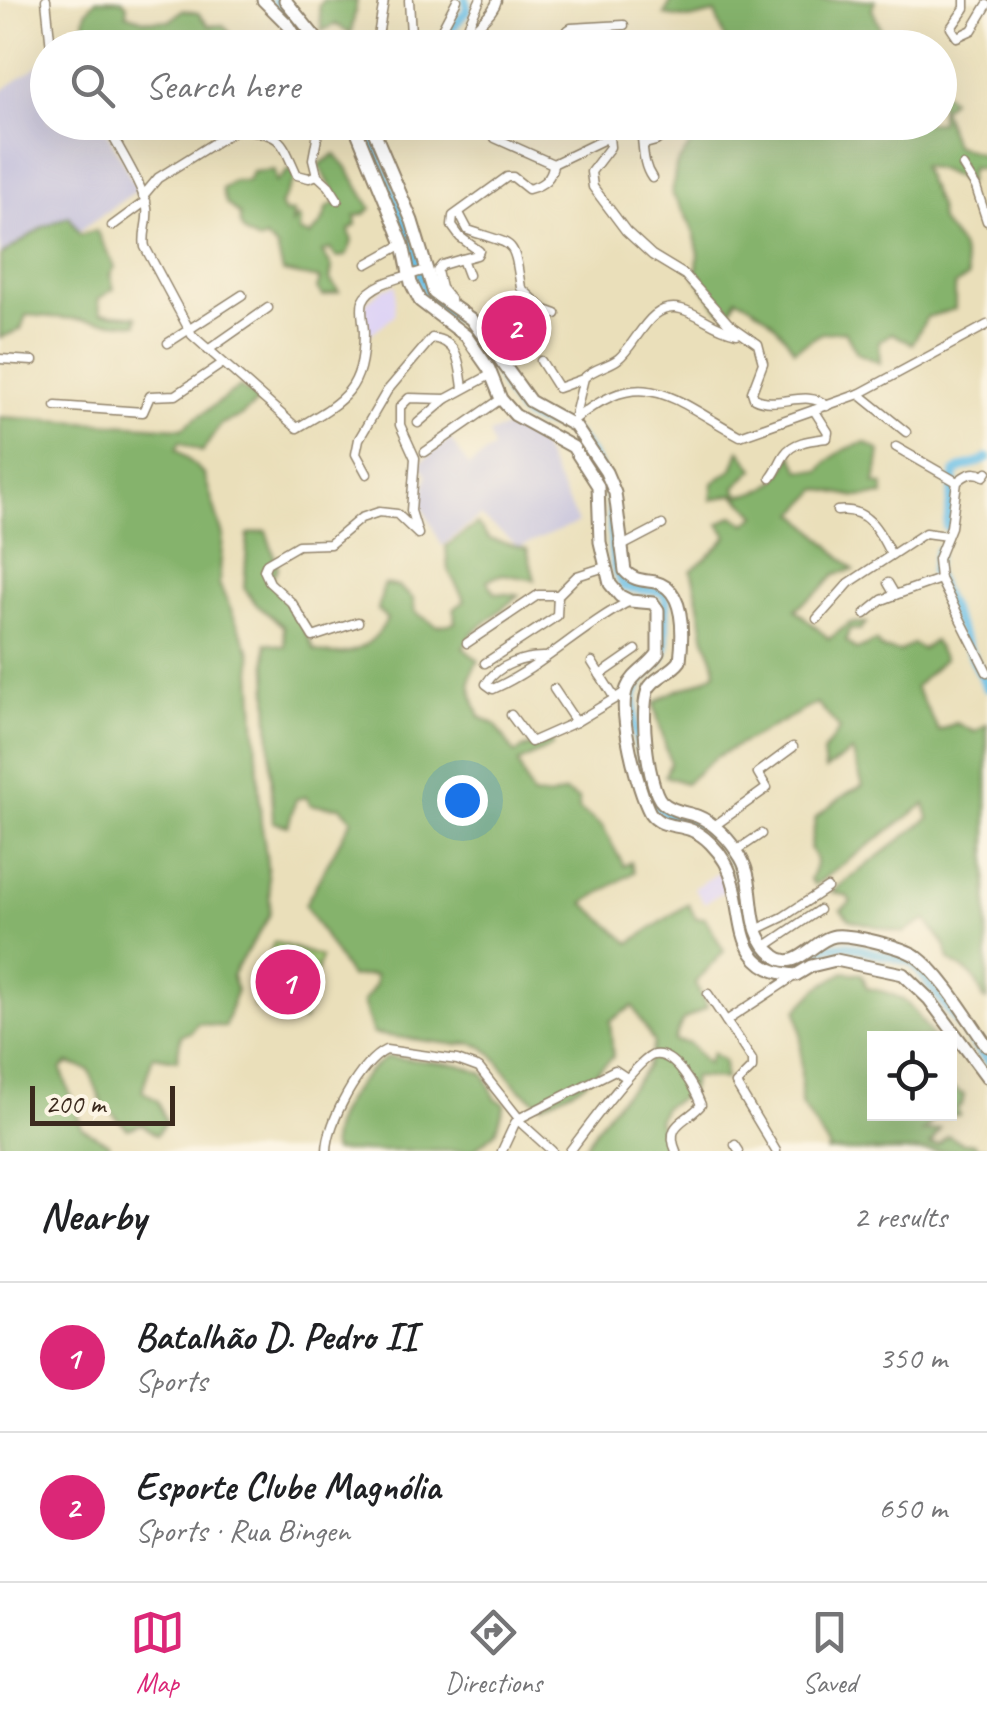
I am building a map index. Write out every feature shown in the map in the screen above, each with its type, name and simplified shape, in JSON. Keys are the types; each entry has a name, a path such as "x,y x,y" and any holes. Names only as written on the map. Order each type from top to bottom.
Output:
{"main road":[{"path":"264,0 292,30"},
{"path":"285,0 309,30"},
{"path":"361,140 424,308 459,328 492,374 501,399 530,426 568,443 598,486 605,567 614,589 630,601 649,602 658,610 658,653 619,695 650,813 665,825 696,832 713,847 729,872 740,928 750,950 770,970 796,975 811,966 836,960 895,971 911,980 987,1077"},
{"path":"378,140 412,221 429,283 440,300 465,313 530,400 570,423 612,485 628,575 665,586 677,603 680,661 650,685 645,696 644,719 658,798 671,809 714,826 736,851 747,870 756,930 782,960 795,960 822,941 837,936 904,950 925,964 987,1046"},
{"path":"365,150 379,143"},
{"path":"640,672 650,685"},
{"path":"802,955 811,966"}],"street":[{"path":"46,0 49,30"},
{"path":"379,30 384,0"},
{"path":"409,0 411,30"},
{"path":"469,30 470,17 480,0"},
{"path":"473,30 494,10 498,0"},
{"path":"952,30 965,8 964,0"},
{"path":"442,30 458,3 470,17"},
{"path":"957,36 972,30 987,5"},
{"path":"568,30 624,24"},
{"path":"114,140 144,198 148,216 143,242 188,330 297,428 356,384 362,366 363,300 376,288 426,270"},
{"path":"112,226 144,198 158,178 219,140"},
{"path":"279,140 290,153 297,175 317,175"},
{"path":"317,140 313,159 317,175 338,200"},
{"path":"498,140 553,164 603,140"},
{"path":"609,140 610,147 590,172 593,187 626,231 652,255 685,274 706,302 739,334 758,344 764,358 752,392 756,400 813,398 827,406"},
{"path":"644,140 644,161 652,178"},
{"path":"645,144 657,140"},
{"path":"465,313 444,293 437,278 442,265 480,252 460,238 452,226 453,216 508,176 528,190 539,185 550,178 553,164"},
{"path":"964,166 987,221"},
{"path":"459,213 468,230 496,237 512,247 518,258 521,288 545,310 556,314"},
{"path":"367,264 403,244"},
{"path":"462,259 468,275"},
{"path":"168,343 242,294"},
{"path":"208,350 268,308"},
{"path":"541,360 558,388 583,379 591,371 620,358 662,309 684,309 723,332 739,334"},
{"path":"570,423 605,399 644,390 662,391 740,436 859,394 987,325"},
{"path":"367,474 356,454 359,439 388,391 432,338 442,339 457,353 462,388"},
{"path":"3,362 34,361"},
{"path":"56,406 144,412 150,396 176,396 224,363"},
{"path":"418,422 462,388 506,365"},
{"path":"570,423 578,410 583,379"},
{"path":"859,394 906,432"},
{"path":"358,622 313,636 264,570 267,563 298,545 330,544 361,518 379,512 397,514 418,533 411,511 414,458 398,412 410,398 446,399"},
{"path":"425,452 501,399"},
{"path":"771,478 795,445 827,438 828,432 814,410"},
{"path":"896,447 957,482"},
{"path":"957,482 973,473 986,476"},
{"path":"957,482 953,517 944,535 937,580 987,672"},
{"path":"837,511 856,510 863,514 892,555"},
{"path":"620,547 662,524"},
{"path":"817,619 849,582 924,533 944,535"},
{"path":"467,643 538,595 558,594 577,576 605,567"},
{"path":"865,614 882,600 937,580"},
{"path":"888,583 895,596"},
{"path":"485,663 557,616 558,594"},
{"path":"546,658 524,658 487,679 487,686 495,688 546,658 579,631 630,601"},
{"path":"600,675 636,650"},
{"path":"511,715 532,742 576,722 619,695 592,662"},
{"path":"554,689 576,722"},
{"path":"714,826 767,788 758,772 794,747"},
{"path":"736,851 761,834"},
{"path":"756,930 826,888"},
{"path":"766,946 819,910"},
{"path":"726,1021 796,975"},
{"path":"708,994 753,1065 737,1081 738,1088 776,1151"},
{"path":"328,1151 333,1118 380,1052 392,1050 470,1064 485,1073 517,1120 552,1151"},
{"path":"570,1151 627,1078 648,1056 658,1055 674,1064 698,1096 700,1108 674,1125 676,1151"},
{"path":"502,1151 517,1120 615,1070 627,1078"}],"shaded area":[{"path":"30,71 30,140 111,140 137,190 79,231 68,217 43,227 0,256 0,92"},
{"path":"396,285 394,316 365,338 366,303 383,289"},
{"path":"515,424 540,446 578,523 519,547 480,516 442,546 421,504 427,476 420,463 450,439 469,466 493,449 489,434"},
{"path":"725,869 731,887 704,903 694,888"}],"green space":[{"path":"96,0 122,0 127,5 126,14 144,20 170,21 182,10 198,13 209,26 223,25 227,30 82,30 86,12"},
{"path":"323,0 357,0 352,30 336,24 322,30 319,6"},
{"path":"672,0 875,0 872,9 881,30 722,30 715,13 689,19 664,15"},
{"path":"694,140 952,140 954,145 983,155 987,169 970,168 968,183 921,166 938,206 940,221 961,247 968,277 955,285 955,309 927,317 912,344 892,333 879,342 880,363 857,353 845,331 822,333 794,350 763,314 737,298 729,313 718,308 695,276 697,243 672,194 676,166"},
{"path":"335,154 371,208 355,216 346,256 336,257 330,249 322,252 332,267 330,280 339,292 323,296 317,289 320,279 283,272 277,248 265,238 259,241 244,232 240,215 226,203 222,189 234,181 248,181 252,172 274,170 276,182 290,169 296,177 280,205 284,213 293,212 292,224 297,217 300,220 299,232 310,236 322,223 328,207 339,201 319,165"},
{"path":"69,216 80,235 96,230 115,267 110,275 114,289 98,299 101,313 137,316 137,324 26,315 21,329 0,338 0,256 43,227"},
{"path":"518,312 531,330 509,345 497,327"},
{"path":"240,387 259,401 241,416 221,424 202,452 180,442 176,449 204,474 223,536 219,584 251,654 269,916 232,976 236,991 225,1027 198,1023 191,1032 181,1035 177,1060 153,1056 142,1091 158,1101 166,1122 156,1135 142,1124 128,1129 102,1103 89,1070 68,1063 61,1069 82,1128 108,1143 112,1151 0,1151 0,417 182,428"},
{"path":"866,443 880,451 875,484 883,485 883,495 857,497 819,489 796,513 854,570 835,574 795,609 829,639 850,623 866,623 860,630 849,629 846,641 857,650 876,641 882,649 899,652 913,644 922,649 934,641 944,659 915,687 939,731 956,723 975,732 987,724 987,1000 974,977 949,960 945,945 926,920 903,933 850,920 841,910 851,902 847,896 832,892 929,818 925,804 815,885 810,879 816,863 810,848 816,817 863,786 852,751 825,770 823,752 840,729 817,703 716,757 685,783 665,776 670,763 654,704 716,672 691,571 727,536 719,524 733,516 746,524 757,515 734,494 711,500 713,483 733,469 740,450 754,469 735,487 739,495 758,492 772,484 792,454 800,470 820,471 840,453"},
{"path":"477,524 489,539 527,549 535,580 503,574 487,580 495,593 519,595 473,632 463,648 479,661 470,681 480,717 495,724 515,754 553,739 552,746 518,763 532,796 549,797 565,792 579,800 579,810 602,826 624,866 631,862 634,872 584,903 630,943 688,904 696,918 705,918 724,951 695,983 707,1007 682,1021 674,1041 689,1043 707,1064 712,1053 724,1061 725,1079 694,1077 690,1093 664,1107 658,1120 668,1151 581,1151 648,1063 654,1043 633,1006 610,1021 613,1057 582,1085 542,1105 521,1090 495,1057 480,1046 373,1034 363,1002 375,986 375,975 350,977 305,905 352,819 341,807 311,805 306,797 296,799 288,826 273,822 266,643 285,647 283,626 257,605 244,588 248,534 266,531 278,567 271,579 302,623 314,650 336,654 366,644 381,629 387,619 378,610 384,584 399,587 413,599 415,612 437,626 455,623 454,609 465,601 448,570 446,546"},
{"path":"274,942 321,957 303,1021 254,1006"},
{"path":"844,972 862,974 867,988 901,999 928,1031 867,1031 867,1121 933,1121 923,1132 940,1129 930,1145 938,1145 948,1136 987,1151 827,1151 829,1147 801,1104 801,1032 797,1010 818,988"},
{"path":"388,1057 460,1065 484,1074 495,1098 505,1104 496,1132 472,1151 333,1151 334,1127 348,1098 368,1073"},
{"path":"957,1091 964,1095 957,1108"}],"waterway":[{"path":"275,0 299,30"},
{"path":"451,30 467,10 466,0"},
{"path":"370,140 408,232 423,286 433,304 469,325"},
{"path":"488,350 520,410 530,418 569,430 597,467 609,493 614,562 624,587 662,592 666,598 665,649 634,695 634,725 650,796 657,807 667,815 699,824 719,840 738,866 751,938 777,965 793,966 829,947 847,945 913,963 987,1061"},
{"path":"947,527 955,472 987,458"},
{"path":"938,551 933,572 987,688"}],"place":[{"name":"Esporte Clube Magnólia","path":"514,328"},
{"name":"Batalhão D. Pedro II","path":"288,982"}]}
